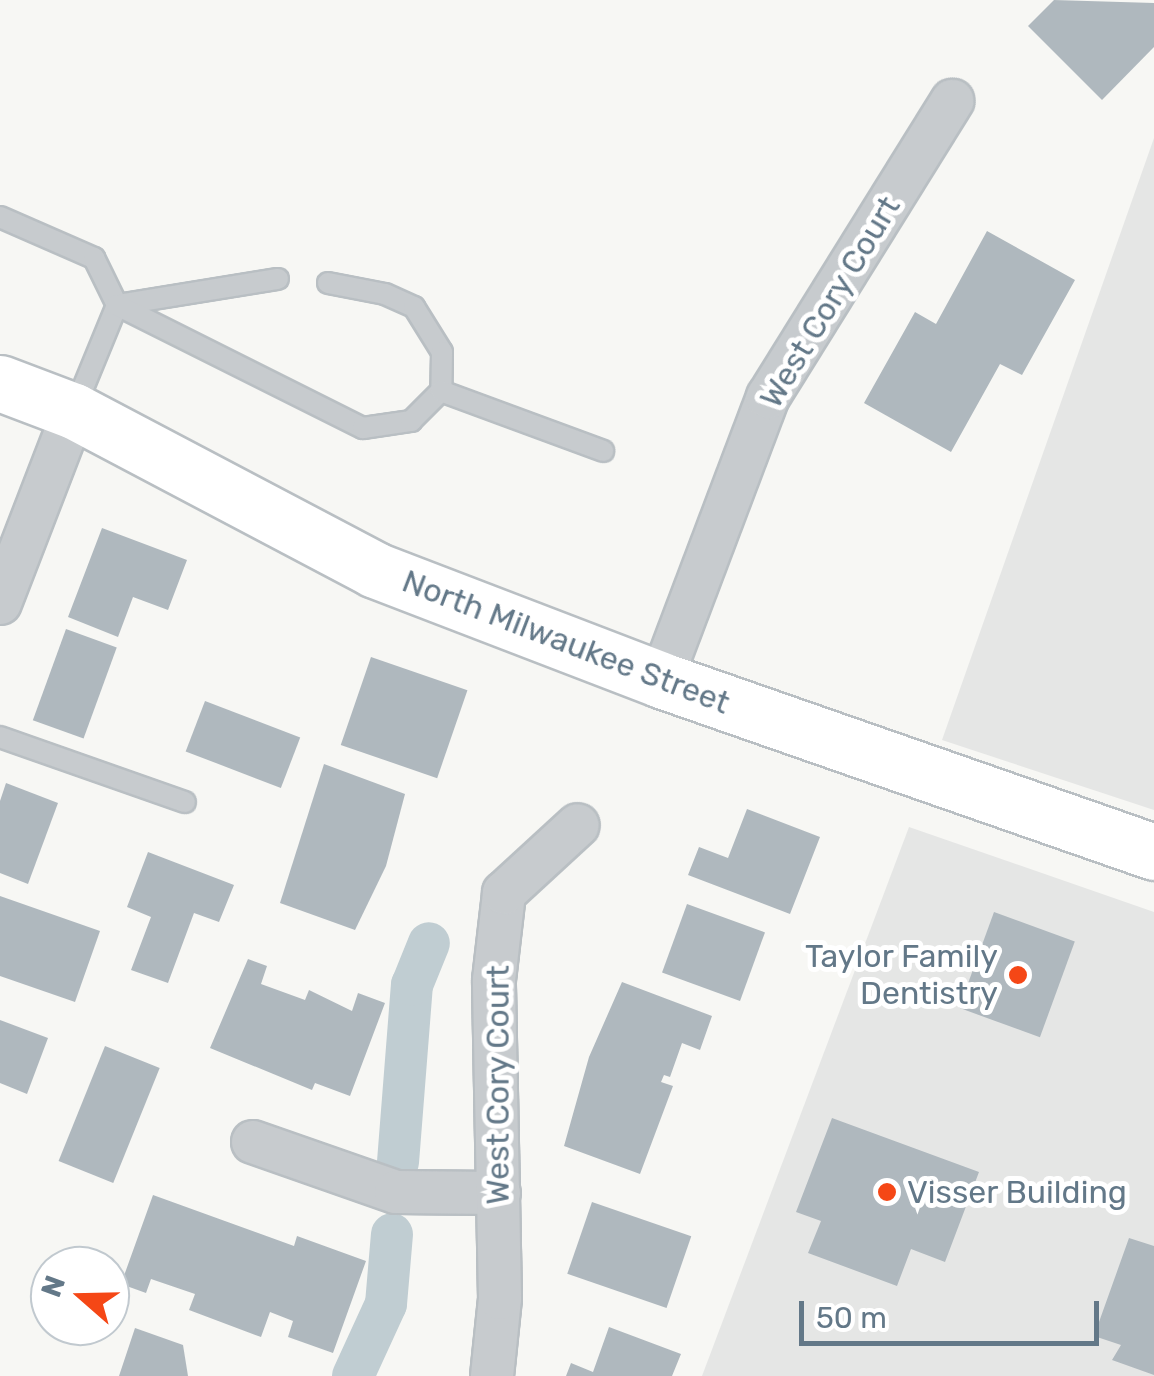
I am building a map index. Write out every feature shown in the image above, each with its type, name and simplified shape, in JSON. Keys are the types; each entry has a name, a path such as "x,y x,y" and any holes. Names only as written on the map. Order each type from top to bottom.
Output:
{"main road":[{"name":"North Milwaukee Street","path":"0,383 74,411 375,570 661,680 1154,852"}],"street":[{"name":"West Cory Court","path":"661,680 768,397 952,102"},
{"path":"0,603 74,411"},
{"name":"West Cory Court","path":"492,1376 500,1298 494,980 504,893 578,826"},
{"path":"253,1142 396,1192 498,1193"}],"lane":[{"path":"0,217 94,258 117,305 363,428 411,421 441,390 442,352 414,307 385,294 328,282"},
{"path":"117,305 278,279"},
{"path":"74,411 117,305"},
{"path":"441,390 603,450"},
{"path":"0,736 185,802"}],"shaded area":[{"path":"1154,138 1154,810 942,740"},
{"path":"909,827 1154,912 1154,1376 702,1376"}],"building":[{"path":"1054,0 1154,3 1154,47 1102,100 1028,26"},
{"path":"987,231 1075,280 1022,375 1000,364 951,452 864,403 915,312 936,324"},
{"path":"102,528 187,560 168,610 133,597 118,637 68,617"},
{"path":"66,629 117,647 84,739 33,720"},
{"path":"371,657 467,690 437,778 341,745"},
{"path":"205,701 300,738 281,788 186,751"},
{"path":"324,764 405,794 386,866 355,930 280,903"},
{"path":"6,783 58,803 28,884 0,873 0,801"},
{"path":"747,809 820,837 790,914 688,875 699,847 728,858"},
{"path":"148,852 234,885 219,922 194,913 168,983 131,970 151,917 127,907"},
{"path":"0,896 100,931 75,1002 0,976"},
{"path":"687,904 765,932 740,1001 662,973"},
{"name":"Taylor Family Dentistry","path":"994,912 1075,941 1040,1037 959,1008"},
{"path":"248,959 267,966 261,984 305,1000 309,990 352,1011 358,993 385,1003 350,1096 315,1083 312,1090 210,1048"},
{"path":"622,982 712,1016 700,1050 682,1043 670,1077 664,1075 661,1082 673,1086 640,1174 564,1146 589,1057"},
{"path":"0,1020 48,1038 27,1094 0,1083"},
{"path":"105,1046 160,1068 113,1183 59,1161"},
{"name":"Visser Building","path":"832,1118 979,1172 945,1262 911,1249 897,1286 808,1253 821,1221 796,1212"},
{"path":"153,1195 294,1246 297,1236 366,1261 333,1353 288,1337 293,1321 270,1312 261,1337 189,1310 195,1294 151,1279 146,1293 130,1287 130,1259"},
{"path":"592,1202 691,1236 667,1308 567,1274"},
{"path":"1129,1238 1154,1246 1154,1375 1112,1360 1121,1345 1094,1336"},
{"path":"609,1327 681,1354 672,1376 566,1376 571,1363 593,1372"},
{"path":"135,1328 183,1345 188,1376 119,1376"}],"waterway":[{"path":"398,1162 412,985 429,943"},
{"path":"353,1376 386,1304 392,1234"}],"place":[{"name":"Taylor Family Dentistry","path":"1018,975"},
{"name":"Visser Building","path":"887,1192"}]}
